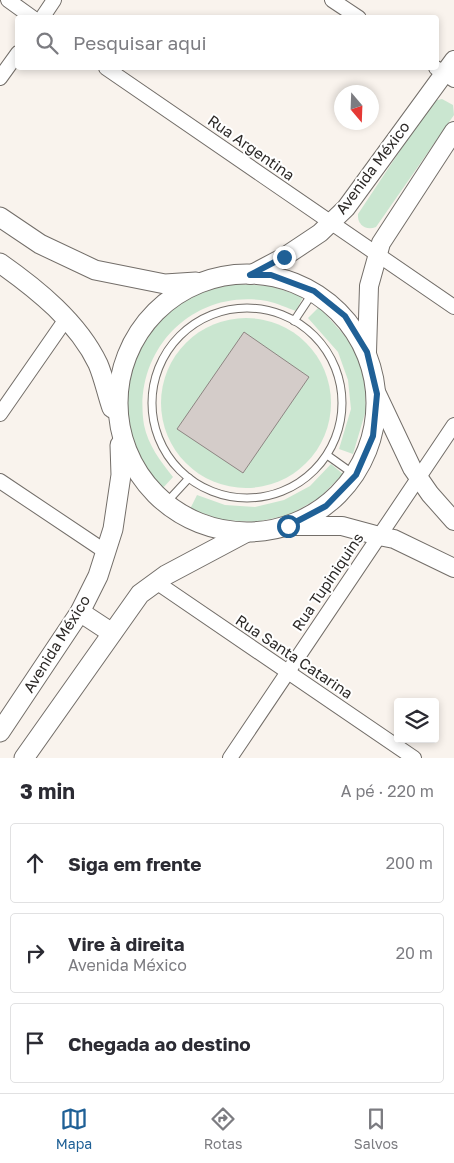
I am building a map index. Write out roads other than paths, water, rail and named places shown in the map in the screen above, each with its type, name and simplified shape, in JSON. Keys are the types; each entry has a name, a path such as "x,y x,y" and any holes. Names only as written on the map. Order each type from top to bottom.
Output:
{"main road":[{"path":"0,217 40,244 95,270 165,284 204,282"},
{"path":"0,263 22,278 52,304 84,341 98,365 120,432 136,472 165,504 202,525 245,533"},
{"path":"24,758 140,594 156,582 197,558 245,533 288,526 326,506 356,475 373,436 377,394 367,352 345,316 314,291 271,275 228,274 188,287 153,313 129,348 117,389 120,432"},
{"name":"Avenida México","path":"0,732 80,612 98,576 113,529 121,475 120,432"},
{"path":"80,612 112,633"}],"street":[{"path":"8,0 29,15"},
{"path":"44,15 54,0"},
{"path":"332,0 354,15"},
{"path":"0,78 15,57"},
{"name":"Rua Argentina","path":"109,70 377,256 454,307"},
{"name":"Avenida México","path":"250,275 320,233 346,208 447,70"},
{"path":"367,352 370,286 381,243 454,131"},
{"path":"0,414 66,319"},
{"path":"377,394 398,442 418,477 454,521"},
{"name":"Rua Tupiniquins","path":"230,758 454,425"},
{"path":"0,481 106,552"},
{"path":"288,526 342,526 394,540 454,568"},
{"name":"Rua Santa Catarina","path":"156,582 414,758"}],"lane":[{"path":"294,321 314,291"},
{"path":"239,308 266,310 294,321 313,335 330,356 340,382 342,409 336,435 327,454 304,478 280,492 254,498 227,496 201,487 180,471 163,450 154,424 151,397 157,371 170,347 189,328 212,314 239,308"},
{"path":"327,454 356,475"},
{"path":"165,504 189,478"}]}
